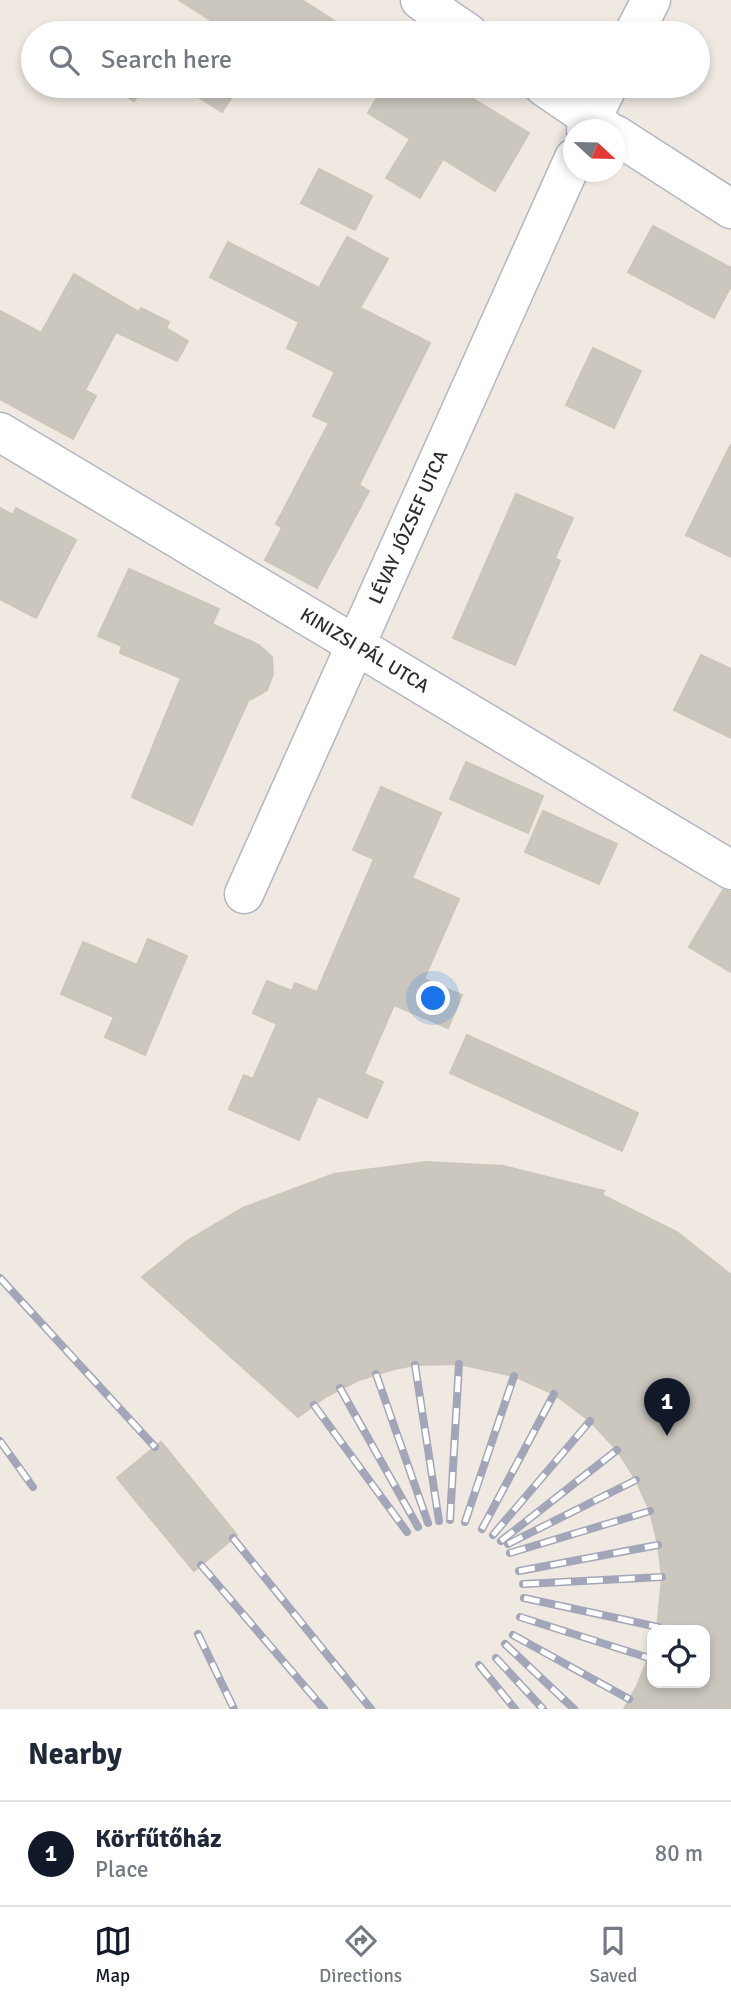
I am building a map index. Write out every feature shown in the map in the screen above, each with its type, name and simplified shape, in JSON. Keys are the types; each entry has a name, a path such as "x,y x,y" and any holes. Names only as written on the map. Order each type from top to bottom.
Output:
{"street":[{"path":"420,0 451,21"},
{"path":"640,21 651,0"},
{"path":"559,98 588,119"},
{"path":"602,119 606,98"},
{"path":"626,144 731,209"},
{"name":"LÉVAY JÓZSEF UTCA","path":"244,894 563,180"},
{"name":"KINIZSI PÁL UTCA","path":"0,432 731,870"}],"building":[{"path":"179,0 302,0 334,21 212,21"},
{"path":"200,98 231,98 222,112"},
{"path":"377,98 472,98 529,133 495,191 443,159 420,198 386,178 410,139 368,113"},
{"path":"319,169 372,196 355,230 301,203"},
{"path":"653,226 731,268 731,286 714,318 628,272"},
{"path":"347,237 388,259 360,308 430,343 359,485 369,491 317,588 265,560 282,528 276,524 329,423 313,416 335,372 287,348 299,322 210,277 228,242 319,288"},
{"path":"74,274 139,312 141,308 169,322 166,328 188,341 177,361 116,332 85,390 96,396 73,439 0,399 0,311 41,333"},
{"path":"593,348 641,371 614,428 566,405"},
{"path":"731,444 731,557 686,535"},
{"path":"516,494 573,518 555,558 560,561 515,665 453,638"},
{"path":"0,508 13,515 16,508 76,540 36,618 0,599"},
{"path":"129,569 219,609 212,624 259,645 272,657 273,674 267,690 248,701 192,825 132,797 181,678 120,653 122,646 98,636"},
{"path":"701,655 731,669 731,738 674,710"},
{"path":"466,762 543,796 528,833 450,799"},
{"path":"381,787 441,813 412,878 459,899 424,979 462,995 448,1028 394,1005 364,1074 383,1082 367,1118 318,1096 299,1140 229,1109 244,1075 253,1079 277,1024 253,1013 267,981 292,991 295,983 317,992 374,859 353,850"},
{"path":"543,811 617,844 599,884 525,852"},
{"path":"723,890 731,892 731,972 689,947"},
{"path":"148,939 187,956 145,1055 105,1037 114,1017 61,994 83,942 137,965"},
{"path":"467,1035 638,1113 622,1151 450,1073"},
{"path":"426,1162 503,1166 604,1191 602,1195 677,1232 731,1275 731,1709 624,1709 647,1661 647,1688 710,1688 710,1625 657,1625 662,1577 650,1511 636,1480 617,1450 590,1421 554,1394 514,1376 459,1364 415,1365 359,1380 327,1396 298,1417 142,1277 187,1241 243,1208 334,1174"},
{"path":"161,1442 237,1535 194,1571 117,1478"}],"railway":[{"path":"0,1278 155,1447"},
{"path":"450,1520 459,1364"},
{"path":"415,1365 439,1521"},
{"path":"376,1374 428,1523"},
{"path":"465,1522 514,1376"},
{"path":"340,1388 418,1527"},
{"path":"482,1529 554,1394"},
{"path":"314,1405 407,1532"},
{"path":"493,1535 590,1421"},
{"path":"0,1441 33,1487"},
{"path":"501,1541 617,1450"},
{"path":"508,1544 636,1480"},
{"path":"510,1553 650,1511"},
{"path":"233,1538 371,1709"},
{"path":"519,1571 658,1545"},
{"path":"201,1565 324,1709"},
{"path":"523,1584 662,1577"},
{"path":"524,1598 649,1625"},
{"path":"520,1617 647,1657"},
{"path":"198,1634 234,1709"},
{"path":"513,1635 629,1699"},
{"path":"505,1644 574,1709"},
{"path":"496,1658 543,1709"},
{"path":"479,1665 515,1709"}],"place":[{"name":"Körfűtőház","path":"667,1436"}]}
